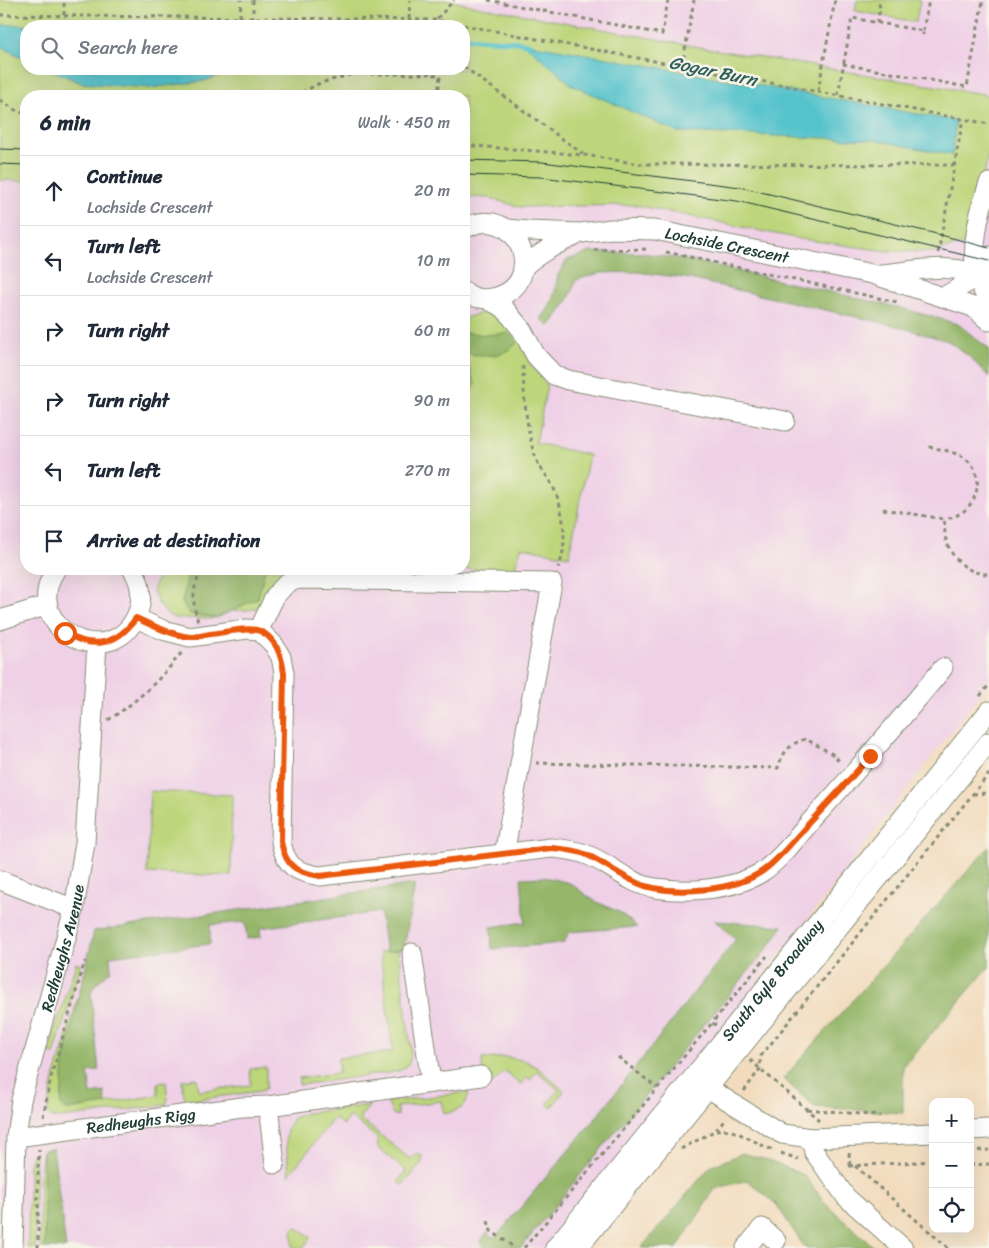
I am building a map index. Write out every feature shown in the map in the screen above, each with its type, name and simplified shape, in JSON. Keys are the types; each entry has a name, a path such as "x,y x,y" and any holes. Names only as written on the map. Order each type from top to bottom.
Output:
{"street":[{"path":"989,184 983,200 976,236 989,308"},
{"name":"Lochside Crescent","path":"470,226 490,223 507,229 529,231 584,242"},
{"path":"507,229 515,236 522,248 517,303 522,330"},
{"name":"Lochside Crescent","path":"473,297 502,295 509,291 535,256 554,245 584,242 611,229 655,230 872,274 973,307 989,321"},
{"path":"940,262 962,254 976,236"},
{"path":"943,298 983,277 989,256"},
{"name":"Lochside Crescent","path":"872,274 940,262 983,277"},
{"path":"473,297 504,308 522,330 536,356 554,375 568,380 785,421"},
{"path":"52,575 49,581 47,593 48,604 54,620 65,633 74,639 97,643 109,641 120,636 136,618 140,607 141,595 137,575"},
{"path":"260,630 275,596 287,583 298,579 552,583 504,855"},
{"path":"0,620 48,604"},
{"path":"136,618 163,630 190,637 247,629 260,630 274,645 282,658 284,673 281,842 289,864 309,874 331,876 551,848 573,851 598,860 633,882 654,888 673,890 723,887 763,871 780,855 850,779 943,668"},
{"name":"Redheughs Avenue","path":"13,1248 16,1137 21,1100 74,909 85,844 97,643"},
{"name":"South Gyle Broadway","path":"578,1248 700,1084 989,711"},
{"name":"South Gyle Broadway","path":"555,1248 700,1084 989,742"},
{"path":"0,880 74,909"},
{"path":"412,953 431,1082"},
{"name":"Redheughs Rigg","path":"16,1137 242,1107 268,1106 481,1076"},
{"path":"700,1084 782,1134 811,1138 929,1133"},
{"path":"268,1106 276,1164"},
{"path":"974,1130 989,1129"},
{"path":"811,1138 814,1152 846,1197 903,1248"},
{"path":"746,1248 762,1228 776,1241"}],"path":[{"path":"64,0 64,16"},
{"path":"240,17 241,0"},
{"path":"253,0 253,18"},
{"path":"409,19 410,0"},
{"path":"0,15 436,20 454,0"},
{"path":"488,0 662,34 668,0"},
{"path":"682,66 694,0"},
{"path":"818,92 835,0"},
{"path":"877,23 880,8 878,0"},
{"path":"838,95 852,18 923,33 929,0"},
{"path":"843,64 968,87 983,0"},
{"path":"470,26 989,124"},
{"path":"470,71 584,155"},
{"path":"307,90 320,83 349,75"},
{"path":"435,75 440,76 439,90"},
{"path":"0,100 20,112"},
{"path":"940,262 954,165 963,119"},
{"path":"470,146 584,155 640,164 954,165"},
{"path":"584,242 653,249"},
{"path":"662,251 904,304"},
{"path":"522,359 528,428 536,460 552,484 563,516 562,559 552,583"},
{"path":"884,509 944,519 961,514 973,500 978,485 976,472 971,463 954,452 929,447"},
{"path":"944,519 946,541 954,556 968,569 989,574"},
{"path":"104,722 124,710 150,688 184,650 199,624 195,614 193,590 199,575"},
{"path":"520,762 778,768 780,760 787,750 795,742 806,739 834,755 850,779"},
{"path":"680,1150 716,1130 760,1069 760,1057 989,774"},
{"path":"973,794 989,793"},
{"path":"38,1248 38,1172 41,1134 51,1077 86,961"},
{"path":"524,1248 712,1023"},
{"path":"618,1057 657,1088"},
{"path":"760,1069 848,1146 850,1166"},
{"path":"806,1109 884,1117"},
{"path":"974,1151 989,1150"},
{"path":"974,1165 989,1164"},
{"path":"855,1166 948,1248"},
{"path":"488,1221 492,1231 515,1248"}],"shaded area":[{"path":"0,0 989,0 989,682 801,928 547,1248 0,1248"}],"green space":[{"path":"0,0 450,0 705,48 989,95 989,152 978,205 964,244 932,252 887,251 800,239 635,205 520,207 489,198 470,197 470,90 20,90 20,181 0,180"},
{"path":"857,0 920,0 916,22 855,11"},
{"path":"590,252 642,253 688,260 901,308 958,324 989,349 989,377 969,356 948,341 896,326 685,278 637,272 600,273 576,280 566,304 549,326 541,319 554,295 558,275 567,260"},
{"path":"482,313 503,317 521,342 531,364 547,385 536,443 589,455 569,556 521,547 515,569 470,569 470,316"},
{"path":"470,333 485,335 508,333 518,342 505,352 487,355 470,354"},
{"path":"470,369 475,384 470,395"},
{"path":"160,575 295,575 257,608 229,611 211,619 174,618 166,613 158,603 153,591 156,581"},
{"path":"188,575 264,575 258,598 217,618 190,614 182,603"},
{"path":"150,791 232,795 231,876 147,873"},
{"path":"989,847 989,967 903,1067 903,1113 815,1107 783,1079"},
{"path":"544,877 570,883 593,900 621,913 637,927 569,932 564,943 492,949 491,927 525,922 521,878"},
{"path":"415,884 404,949 386,952 380,912 260,928 261,937 247,939 245,922 210,925 210,944 110,956 111,970 93,987 91,995 99,1070 88,1072 91,1094 104,1092 106,1104 66,1110 61,1105 64,1062 94,931"},
{"path":"715,921 783,926 767,949 521,1248 482,1248 484,1245 480,1242 487,1232 495,1238 595,1119 736,939"},
{"path":"398,950 411,1050 408,1065 395,1072 299,1085 299,1078 339,1073 338,1058 393,1052 380,952"},
{"path":"76,963 81,964 54,1055 48,1052"},
{"path":"87,966 64,1062 67,1110 158,1095 158,1083 166,1082 168,1099 166,1105 61,1118 52,1118 47,1113 54,1079"},
{"path":"506,1057 526,1061 538,1068 564,1091 551,1108 547,1104 559,1090 537,1071 530,1080 526,1077 521,1084 505,1071 493,1083 483,1086 482,1059"},
{"path":"266,1067 266,1088 261,1091 188,1101 184,1097 182,1080 197,1078 199,1091 251,1085 250,1069"},
{"path":"469,1092 466,1102 461,1108 444,1114 441,1101 397,1107 398,1116 393,1114 387,1102"},
{"path":"370,1105 359,1118 410,1159 418,1153 422,1156 421,1164 403,1185 398,1182 406,1171 378,1148 377,1138 350,1116 343,1125 334,1118 289,1175 286,1139 287,1129 293,1118 306,1113"},
{"path":"53,1148 66,1248 45,1248 43,1150"},
{"path":"43,1150 45,1248 40,1248 40,1172"},
{"path":"35,1151 35,1248 28,1248 29,1165"},
{"path":"742,1153 773,1162 804,1175 827,1205 875,1248 805,1248 776,1204 747,1180 715,1189 677,1248 641,1248 710,1167"},
{"path":"296,1227 311,1237 303,1248 293,1248 292,1235 293,1229"}],"water":[{"path":"0,25 20,25 20,56 0,45"},
{"path":"524,43 956,121 952,155 875,140 677,132 572,85"},
{"path":"63,75 220,75 205,81 150,88 81,83"}],"waterway":[{"name":"Gogar Burn","path":"470,38 518,42 530,45"}],"tram line":[{"path":"0,149 20,150"},
{"path":"470,160 542,162 740,187 989,248"},
{"path":"0,164 20,165"},
{"path":"470,175 541,177 737,201 989,261"}],"route":[{"path":"65,633 74,639 85,642 109,641 120,636 136,618 163,630 190,637 247,629 260,630 268,637 282,658 284,673 281,842 289,864 309,874 320,876 551,848 584,854 598,860 633,882 654,888 673,890 723,887 763,871 780,855 870,756"}]}
